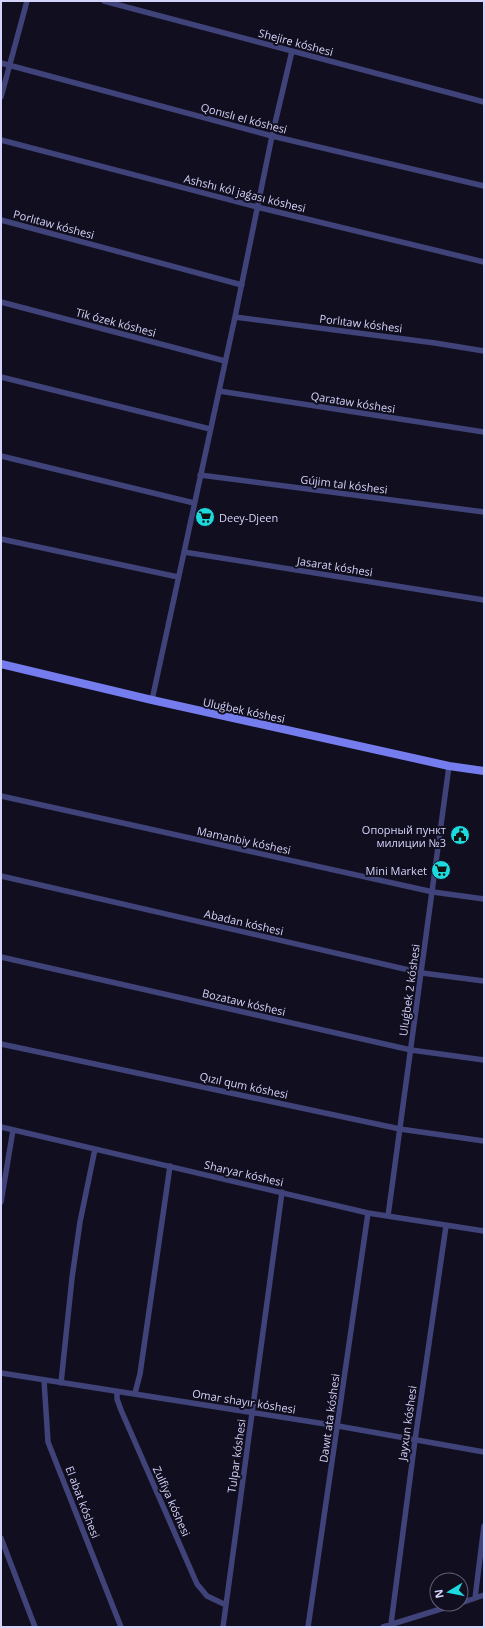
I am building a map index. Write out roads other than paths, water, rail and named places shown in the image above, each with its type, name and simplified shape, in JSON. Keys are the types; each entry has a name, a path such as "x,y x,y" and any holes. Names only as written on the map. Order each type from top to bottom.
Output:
{"street":[{"path":"1,97 27,1"},
{"name":"Shejire kóshesi","path":"104,1 484,102"},
{"path":"152,700 242,285 272,136 292,51"},
{"name":"Qonıslı el kóshesi","path":"1,63 272,136 484,186"},
{"name":"Ashshı kól jaǵası kóshesi","path":"1,140 258,207 484,262"},
{"name":"Porlıtaw kóshesi","path":"1,220 242,285"},
{"name":"Tik ózek kóshesi","path":"1,302 225,361"},
{"name":"Porlıtaw kóshesi","path":"235,316 484,351"},
{"path":"1,377 210,429"},
{"name":"Qarataw kóshesi","path":"219,391 484,432"},
{"path":"1,456 194,503"},
{"name":"Gújim tal kóshesi","path":"200,475 484,512"},
{"path":"1,539 178,577"},
{"name":"Jasarat kóshesi","path":"184,552 484,600"},
{"name":"Uluǵbek kóshesi","path":"1,664 152,700 449,766 484,771"},
{"name":"Uluǵbek 2 kóshesi","path":"388,1216 449,766"},
{"name":"Mamanbiy kóshesi","path":"1,796 433,892 484,899"},
{"name":"Abadan kóshesi","path":"1,876 422,973 484,981"},
{"name":"Bozataw kóshesi","path":"1,957 411,1050 484,1060"},
{"name":"Qızıl qum kóshesi","path":"1,1044 400,1129 484,1141"},
{"name":"Sharyar kóshesi","path":"1,1127 368,1213 484,1231"},
{"path":"1,1202 13,1130"},
{"path":"61,1383 73,1271 80,1222 95,1149"},
{"path":"135,1394 140,1374 170,1166"},
{"name":"Tulpar kóshesi","path":"223,1627 282,1192"},
{"name":"Dawıt ata kóshesi","path":"308,1627 368,1213"},
{"name":"Jayxun kóshesi","path":"391,1624 415,1440 446,1226"},
{"name":"Omar shayır kóshesi","path":"1,1373 338,1426 484,1452"},
{"name":"El abat kóshesi","path":"44,1380 48,1442 121,1627"},
{"name":"Zulfiya kóshesi","path":"116,1391 121,1410 197,1584 207,1596 226,1605"},
{"path":"475,1598 484,1526"},
{"path":"1,1538 35,1627"},
{"path":"469,1600 484,1596"},
{"path":"383,1627 431,1612"}],"place":[{"name":"Deey-Djeen","path":"205,517"},
{"name":"Опорный пункт милиции №3","path":"460,835"},
{"name":"Mini Market","path":"441,870"}]}
